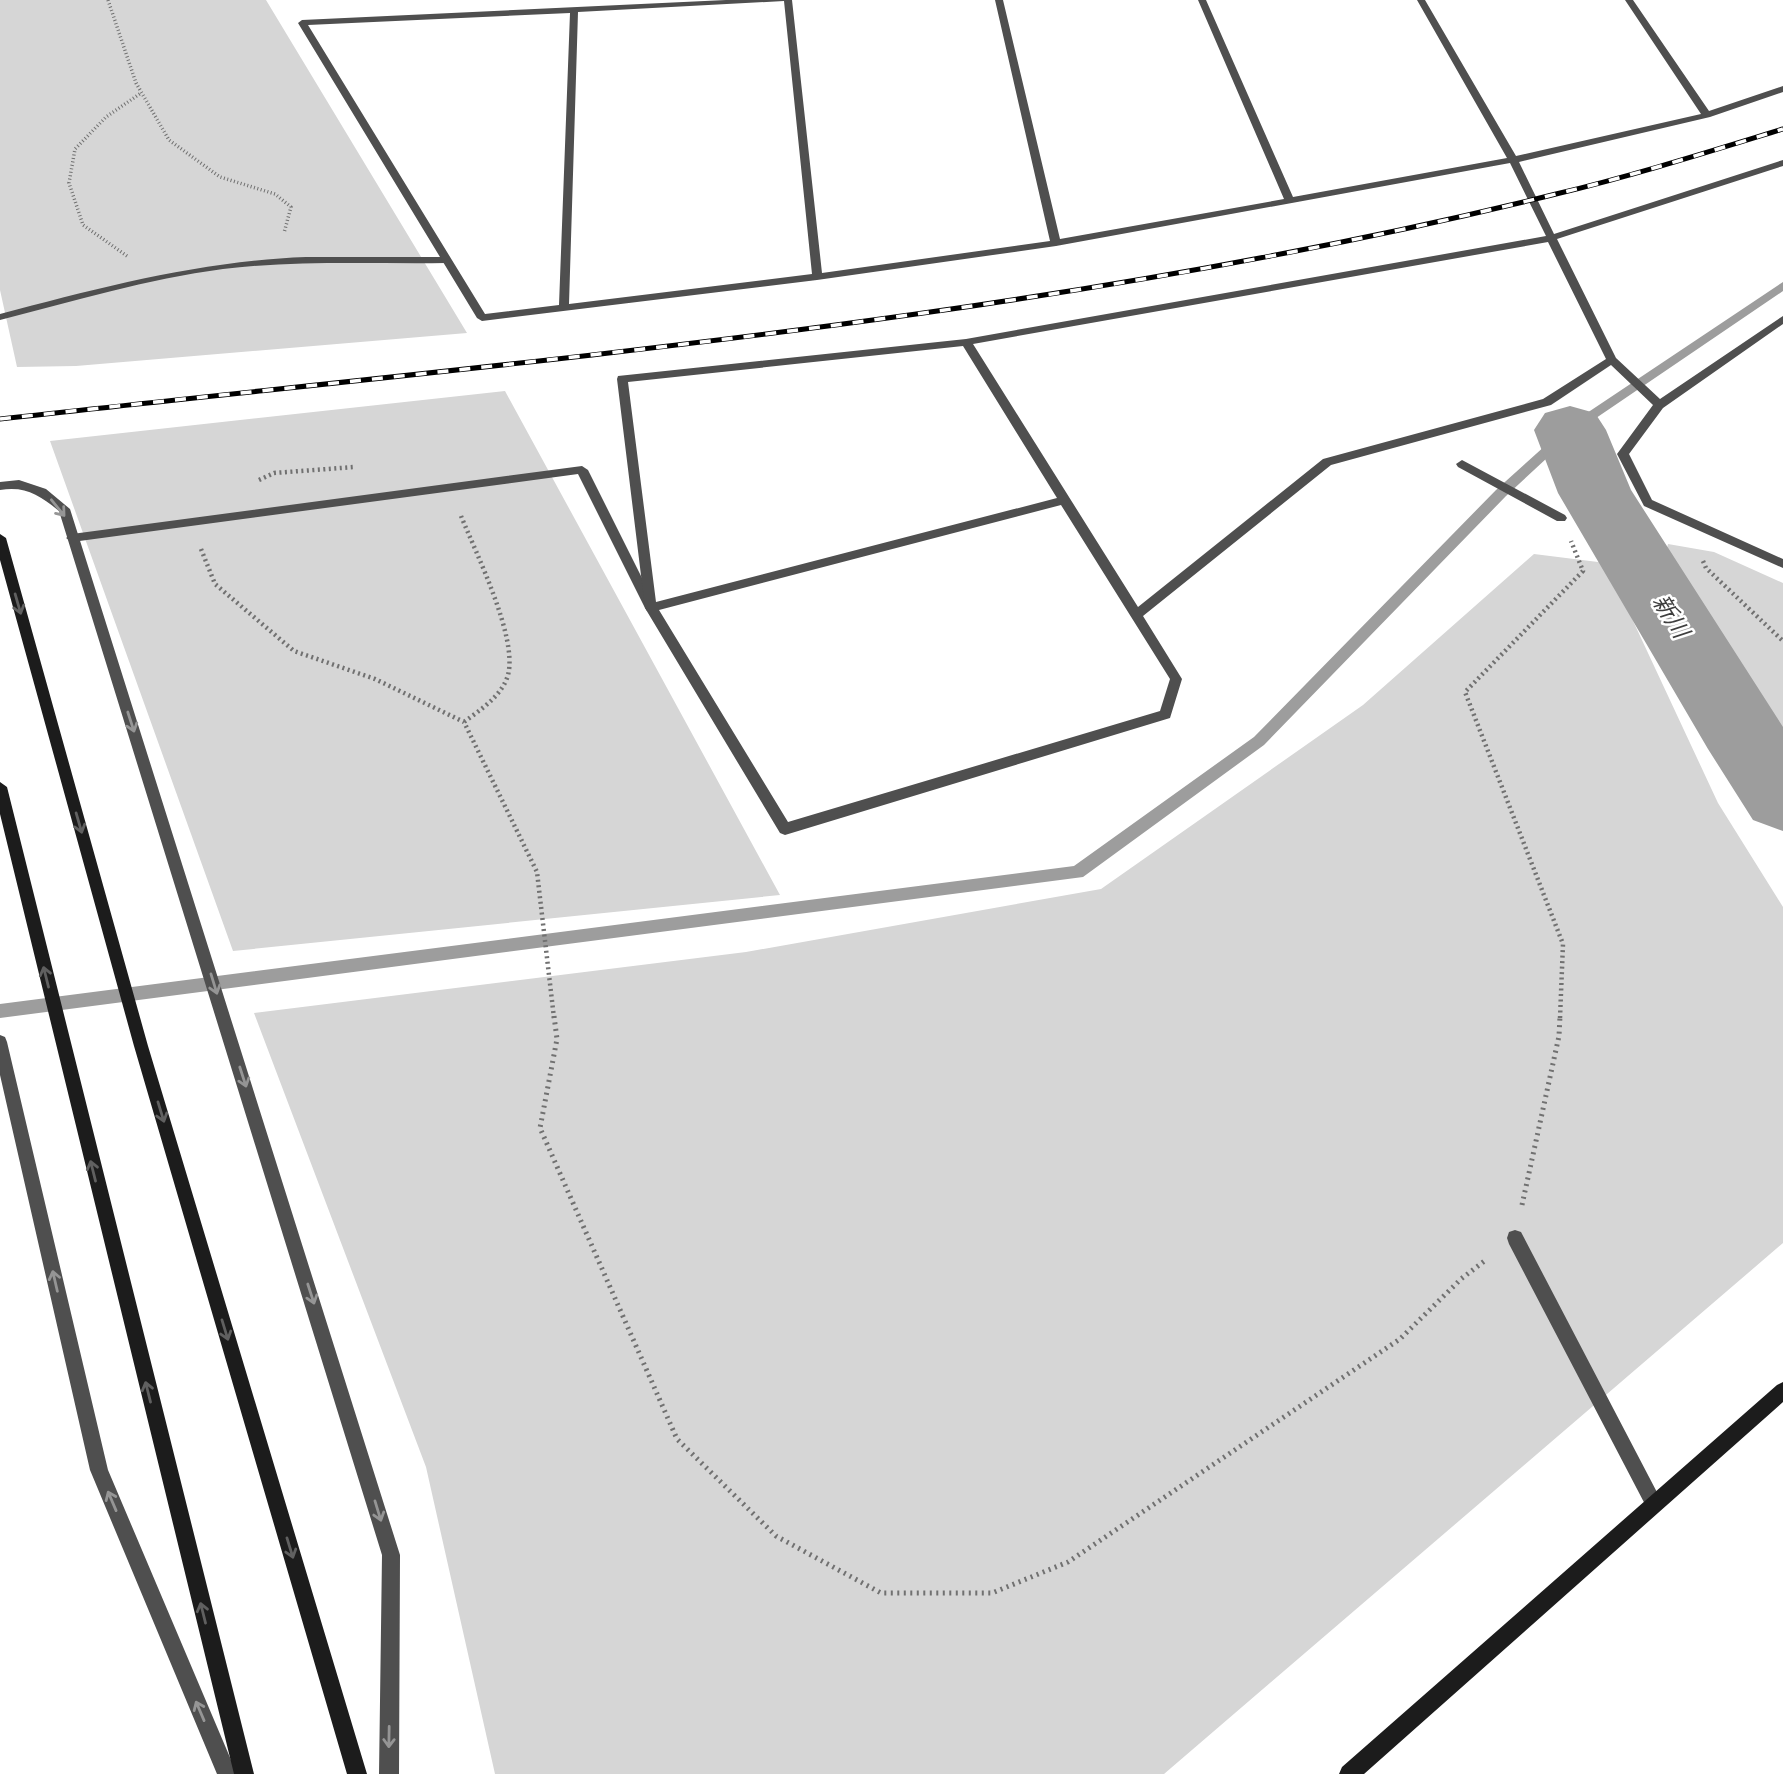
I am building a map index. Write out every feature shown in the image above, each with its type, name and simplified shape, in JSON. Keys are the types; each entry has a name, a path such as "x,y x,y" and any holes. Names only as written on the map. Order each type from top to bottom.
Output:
{"street":[{"path":"780,0 302,23 482,318 817,277 1056,243 1513,160 1707,115 1783,89"},
{"path":"788,0 817,277"},
{"path":"999,0 1056,243"},
{"path":"1202,0 1290,201"},
{"path":"1421,0 1513,160 1612,360 1659,405"},
{"path":"1629,0 1707,115"},
{"path":"564,308 574,10"},
{"path":"651,608 622,379 966,342 1552,238 1783,163"},
{"path":"0,317 223,266 446,260"},
{"path":"1783,319 1659,405 1623,454 1648,503 1783,564"},
{"path":"72,538 582,470 651,608 785,829 1165,714 1176,679 966,342"},
{"path":"1136,615 1327,462 1547,402 1612,360"},
{"path":"1462,464 1561,518"},
{"path":"0,486 19,482 41,490 64,509 391,1555 389,1774"},
{"path":"651,608 1064,500"},
{"path":"0,538 141,1046 357,1774"},
{"path":"0,787 244,1774"},
{"path":"0,1042 99,1470 227,1774"},
{"path":"1515,1238 1654,1504"},
{"path":"1349,1774 1783,1391"}],"path":[{"path":"108,0 141,93 169,141 220,177 275,194 291,207 286,229 270,264"},
{"path":"141,93 106,117 75,149 69,183 83,225 159,279"},
{"path":"450,488 505,629 509,674 491,702 464,722"},
{"path":"206,520 198,542 215,584 294,651 375,679 464,722 537,872 557,1039 540,1128 677,1439 776,1536 881,1593 992,1593 1068,1562 1400,1339 1461,1279 1515,1238 1559,1036 1563,944 1465,692 1583,571 1561,518"},
{"path":"1688,521 1706,568 1783,640"}],"shaded area":[{"path":"0,0 266,0 467,333 76,366 17,367 0,290"},
{"path":"505,391 780,895 233,951 50,441"},
{"path":"1668,544 1714,552 1783,583 1783,750 1734,685 1663,564"},
{"path":"1534,554 1606,563 1718,803 1783,907 1783,1243 1164,1774 495,1774 426,1467 254,1013 746,952 1101,889 1363,705"}],"waterway":[{"path":"0,1011 1077,872 1259,741 1501,493 1570,430 1783,286"},
{"name":"新川","path":"1570,430 1595,493 1737,726 1783,796"}],"railway":[{"path":"0,419 587,356 782,332 1171,274 1364,237 1556,194 1641,172 1783,129"}]}
